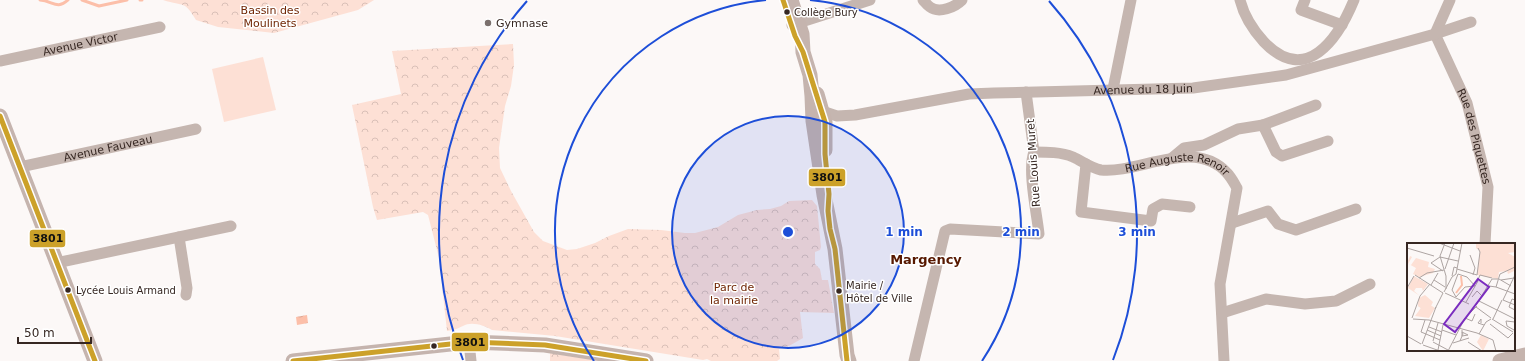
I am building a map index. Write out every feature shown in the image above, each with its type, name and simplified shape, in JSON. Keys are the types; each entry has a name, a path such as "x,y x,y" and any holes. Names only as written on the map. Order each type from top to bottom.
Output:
{"main road":[{"path":"783,0 795,24"},
{"path":"791,0 798,42 815,87 818,122 825,154 829,194 828,211 830,229 835,249 848,359"},
{"path":"0,116 95,361"},
{"path":"293,361 334,358 469,342 545,345 646,361"},
{"path":"1502,361 1525,355"}],"street":[{"path":"795,24 870,0"},
{"path":"923,0 931,8 940,11 955,6 962,0"},
{"path":"1240,0 1243,11 1259,37 1270,48 1282,56 1295,60 1310,58 1323,50 1332,41 1342,26 1354,0"},
{"path":"1305,0 1301,10 1342,26"},
{"path":"1435,34 1450,0"},
{"path":"1113,90 1133,1"},
{"name":"Avenue du 18 Juin","path":"818,122 837,116 855,116 969,94 1193,88 1286,75 1435,34 1471,22"},
{"name":"Avenue Victor","path":"0,61 160,27"},
{"name":"Rue des Piquettes","path":"1435,34 1468,103 1488,187 1485,243"},
{"name":"Rue Louis Muret","path":"914,361 945,231 950,229 1039,234 1031,170 1031,158 1034,152 1026,92"},
{"path":"1172,158 1184,148 1204,145 1238,129 1263,125 1316,105"},
{"path":"818,122 835,123 855,116"},
{"path":"1263,125 1276,152 1282,156 1328,142"},
{"name":"Avenue Fauveau","path":"20,167 196,129"},
{"path":"1203,159 1204,145"},
{"name":"Rue Auguste Renoir","path":"1034,152 1055,153 1073,157 1100,170 1118,169 1172,158 1203,159 1219,165 1228,174 1237,188 1220,284 1224,361"},
{"path":"1086,164 1081,212 1151,221 1153,209 1162,204 1190,207"},
{"path":"1232,223 1268,211 1278,224 1296,230 1356,209"},
{"path":"56,263 231,226"},
{"path":"179,237 187,288 186,295"},
{"path":"1222,313 1266,299 1305,304 1336,301 1370,284"},
{"path":"469,342 471,361"},
{"path":"1500,351 1502,361"}],"green space":[{"name":"Bassin des Moulinets","path":"163,0 374,0 358,10 274,33 218,27 196,20 189,9 183,5"},
{"name":"Parc de la mairie","path":"513,44 514,65 511,86 505,106 499,148 500,168 534,232 543,241 567,250 577,249 595,243 628,229 695,233 718,227 738,215 781,206 789,201 812,200 817,206 821,247 820,250 815,252 815,264 820,269 822,280 828,280 834,313 800,312 803,338 789,346 779,349 780,359 777,361 711,361 707,359 703,360 555,336 492,330 481,325 474,324 447,331 439,258 428,215 423,212 377,220 352,105 401,94 392,51"},
{"path":"263,57 276,110 224,122 212,69"},
{"path":"550,353 600,361 550,361"}],"water":[{"path":"307,315 308,323 297,325 296,317"}],"waterway":[{"path":"40,0 58,5 68,0"},
{"path":"82,0 99,6 127,0"}],"transit line":[{"name":"3801","path":"783,0 795,36 803,52 825,122 825,154 829,194 828,211 830,229 835,249 847,361"},
{"name":"3801","path":"0,116 95,361"},
{"name":"3801","path":"293,361 469,342 545,345 646,361"}],"place":[{"name":"Collège Bury","path":"787,12"},
{"name":"Gymnase","path":"488,23"},
{"name":"Lycée Louis Armand","path":"68,290"},
{"name":"Mairie / Hôtel de Ville","path":"839,291"}],"district":[{"name":"Margency","path":"926,259"}]}
